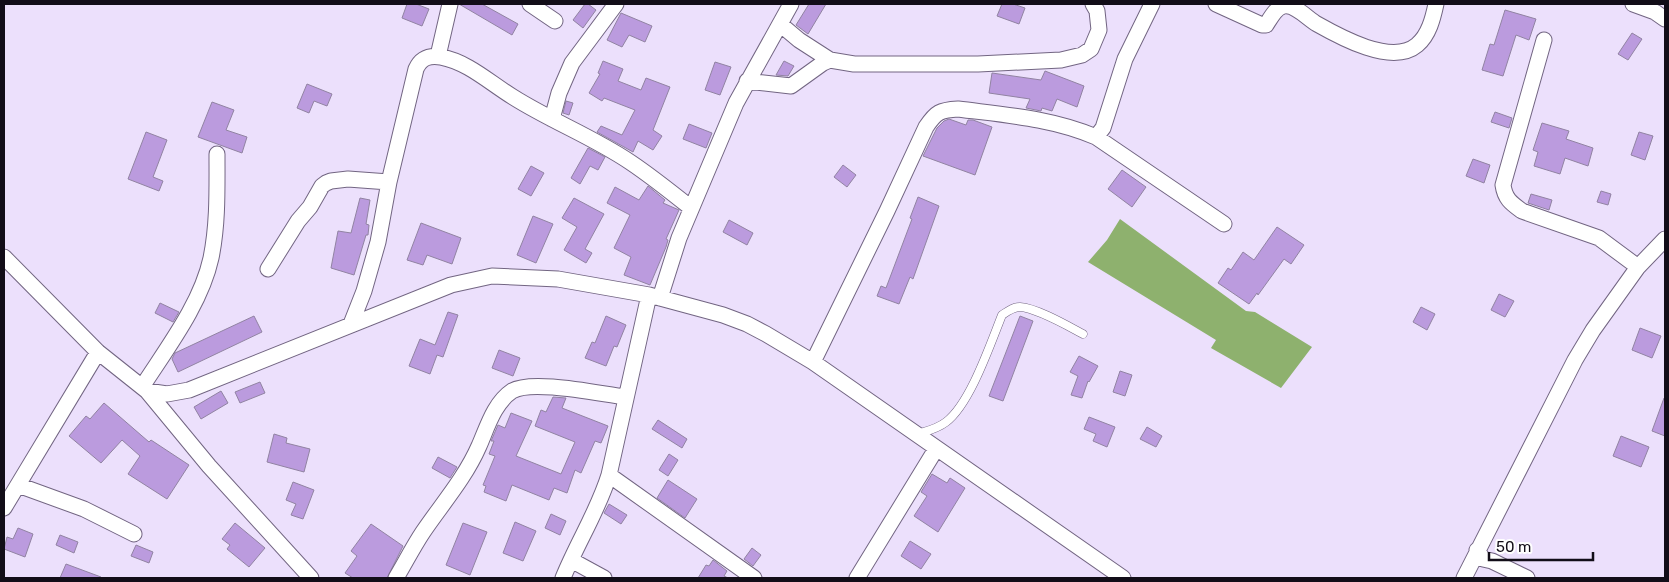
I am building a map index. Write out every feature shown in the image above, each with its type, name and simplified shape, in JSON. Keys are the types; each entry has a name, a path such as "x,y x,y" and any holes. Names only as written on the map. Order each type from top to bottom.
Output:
{"street":[{"path":"438,56 450,4"},
{"path":"530,4 556,21"},
{"path":"552,119 572,63 616,4"},
{"path":"563,578 599,502 609,475 625,397 655,297 690,208 747,82 791,4"},
{"path":"780,24 799,40 830,60 854,64 978,64 1061,60 1082,55 1095,44 1099,30 1097,11 1092,4"},
{"path":"1096,137 1103,128 1125,59 1152,4"},
{"path":"1216,4 1262,25 1266,25 1278,8 1289,6 1316,24 1366,48 1394,52 1404,51 1417,46 1432,22 1436,4"},
{"path":"1633,4 1655,12 1665,19"},
{"path":"1544,40 1503,185 1505,195 1522,210 1599,238 1638,267"},
{"path":"350,324 378,242 389,182 416,69 422,59 428,56 438,56 462,65 514,98 579,132 630,162 690,208"},
{"path":"747,82 791,86 830,60"},
{"path":"813,362 926,127 934,115 944,110 958,108 1054,122 1076,128 1096,137 1224,224"},
{"path":"145,389 186,316 204,279 210,260 215,234 217,154"},
{"path":"268,269 298,221 326,183 348,179 389,182"},
{"path":"1464,578 1575,360 1593,330 1638,267 1665,239"},
{"path":"4,257 98,352 145,389 209,466 311,578"},
{"path":"145,389 167,394 189,390 451,285 492,276 558,279 655,297 723,315 747,324 813,362 1123,578"},
{"path":"4,508 98,352"},
{"path":"396,578 421,535 466,472 495,411 512,391 524,387 542,386 625,397"},
{"path":"857,578 936,449"},
{"path":"609,475 754,578"},
{"path":"18,486 84,509 134,534"},
{"path":"1477,550 1483,559 1492,561 1527,578"},
{"path":"571,560 604,578"}],"lane":[{"path":"915,434 934,430 946,422 962,404 1002,315 1010,310 1019,307 1030,310 1083,334"}],"green space":[{"path":"1120,219 1246,311 1255,312 1312,347 1281,388 1211,348 1216,340 1088,262 1107,240"}],"building":[{"path":"407,4 416,4 429,9 422,26 402,18"},
{"path":"459,4 482,4 518,24 512,35"},
{"path":"585,4 596,10 583,28 573,20"},
{"path":"809,4 826,4 808,34 796,25"},
{"path":"1002,4 1013,4 1025,8 1019,24 997,16"},
{"path":"1505,10 1536,19 1529,40 1516,35 1503,76 1482,70 1490,44 1494,45"},
{"path":"621,13 652,26 645,42 629,35 622,47 607,40"},
{"path":"1632,33 1642,39 1628,60 1618,54"},
{"path":"603,61 623,69 618,81 641,90 646,78 670,87 653,130 662,136 653,150 638,141 633,152 597,132 601,126 622,135 635,110 604,98 602,101 589,93 600,74 598,73"},
{"path":"784,61 794,66 788,76 776,75"},
{"path":"715,62 731,67 720,95 705,90"},
{"path":"1045,71 1084,86 1077,107 1057,99 1052,111 1042,108 1041,111 1026,108 1030,99 989,93 992,73 1041,80"},
{"path":"307,84 332,94 327,106 314,101 309,113 297,108"},
{"path":"566,101 573,103 569,115 563,113"},
{"path":"212,102 234,110 226,130 247,137 242,153 198,137"},
{"path":"1495,112 1512,118 1509,128 1491,122"},
{"path":"949,119 966,125 968,120 973,120 992,127 975,175 923,156 937,128"},
{"path":"1542,123 1569,131 1566,139 1593,148 1588,166 1565,158 1560,174 1534,166 1538,152 1533,150"},
{"path":"689,124 712,133 706,148 683,139"},
{"path":"146,132 167,140 153,177 163,181 159,191 128,179"},
{"path":"1639,132 1653,136 1645,160 1631,155"},
{"path":"588,148 605,157 598,170 590,166 580,184 571,178"},
{"path":"1473,159 1490,165 1484,183 1466,176"},
{"path":"843,165 856,175 847,187 834,177"},
{"path":"531,166 544,173 531,196 518,189"},
{"path":"1122,170 1146,187 1132,207 1108,189"},
{"path":"648,186 665,200 663,203 679,210 666,239 668,240 666,247 650,285 624,275 631,257 614,248 630,215 607,203 615,187 639,200"},
{"path":"1601,191 1611,194 1608,205 1597,202"},
{"path":"1531,194 1552,200 1549,210 1528,203"},
{"path":"918,197 939,206 913,279 910,277 899,304 877,296 881,286 886,288 912,219 910,218"},
{"path":"360,198 370,200 366,224 369,225 368,235 366,235 354,275 331,268 338,231 351,233"},
{"path":"574,198 604,214 585,249 592,253 586,263 564,250 577,227 562,218"},
{"path":"533,216 553,224 536,263 517,255"},
{"path":"729,220 753,233 747,245 723,232"},
{"path":"421,223 461,238 452,264 427,255 423,265 407,260"},
{"path":"1277,227 1304,245 1291,264 1284,259 1258,295 1257,293 1249,304 1218,283 1228,268 1231,270 1243,252 1254,260"},
{"path":"1499,294 1514,301 1505,317 1491,310"},
{"path":"160,303 179,312 173,322 155,313"},
{"path":"1421,307 1435,314 1427,330 1413,322"},
{"path":"448,312 458,315 443,357 437,355 430,374 409,366 420,339 435,345"},
{"path":"254,316 262,332 178,372 172,359 175,353"},
{"path":"606,316 626,325 617,347 614,346 606,366 585,358 592,342 595,343"},
{"path":"1020,316 1033,321 1003,401 989,396"},
{"path":"1640,328 1661,336 1652,358 1632,350"},
{"path":"499,350 520,358 513,376 492,368"},
{"path":"1079,356 1098,366 1088,381 1082,398 1071,395 1078,376 1070,372"},
{"path":"1120,371 1132,375 1125,396 1113,392"},
{"path":"260,382 265,393 240,403 235,392"},
{"path":"221,391 228,403 201,419 194,407"},
{"path":"553,397 566,398 562,408 608,426 601,443 595,441 581,473 575,470 567,493 554,488 549,500 512,485 506,501 484,492 486,486 483,485 495,456 489,454 494,441 491,441 498,425 505,428 511,413 532,421 516,456 561,474 575,442 535,426 541,410 546,412"},
{"path":"1665,398 1665,436 1652,431"},
{"path":"104,403 149,442 151,440 189,465 167,499 128,474 140,456 122,440 101,463 69,436 86,416 90,419"},
{"path":"1089,417 1115,427 1107,447 1093,441 1096,434 1084,429"},
{"path":"658,420 687,439 682,448 652,429"},
{"path":"1147,427 1162,436 1156,447 1140,439"},
{"path":"274,434 287,438 286,443 310,449 304,472 267,462"},
{"path":"1621,436 1649,447 1641,467 1613,456"},
{"path":"669,454 678,460 668,476 659,470"},
{"path":"438,457 457,467 450,478 432,468"},
{"path":"932,474 947,483 950,478 965,488 938,532 914,516 927,496 921,492"},
{"path":"668,480 697,499 685,518 657,498"},
{"path":"293,482 314,490 303,519 291,515 296,504 286,500"},
{"path":"609,504 627,515 621,524 604,513"},
{"path":"551,514 566,521 560,535 545,528"},
{"path":"515,522 536,531 523,561 503,553"},
{"path":"235,523 265,548 249,567 227,549 230,545 222,539"},
{"path":"463,523 487,532 470,575 446,565"},
{"path":"371,524 403,546 387,578 353,578 345,573 357,556 351,551"},
{"path":"18,528 33,534 25,557 4,549 7,537 13,539"},
{"path":"60,535 78,542 74,553 56,545"},
{"path":"910,541 931,554 921,569 901,556"},
{"path":"136,545 153,552 149,563 131,556"},
{"path":"752,548 761,555 753,566 744,559"},
{"path":"713,560 727,571 724,576 728,578 698,578 706,565 709,566"},
{"path":"66,564 101,577 60,578"}]}
